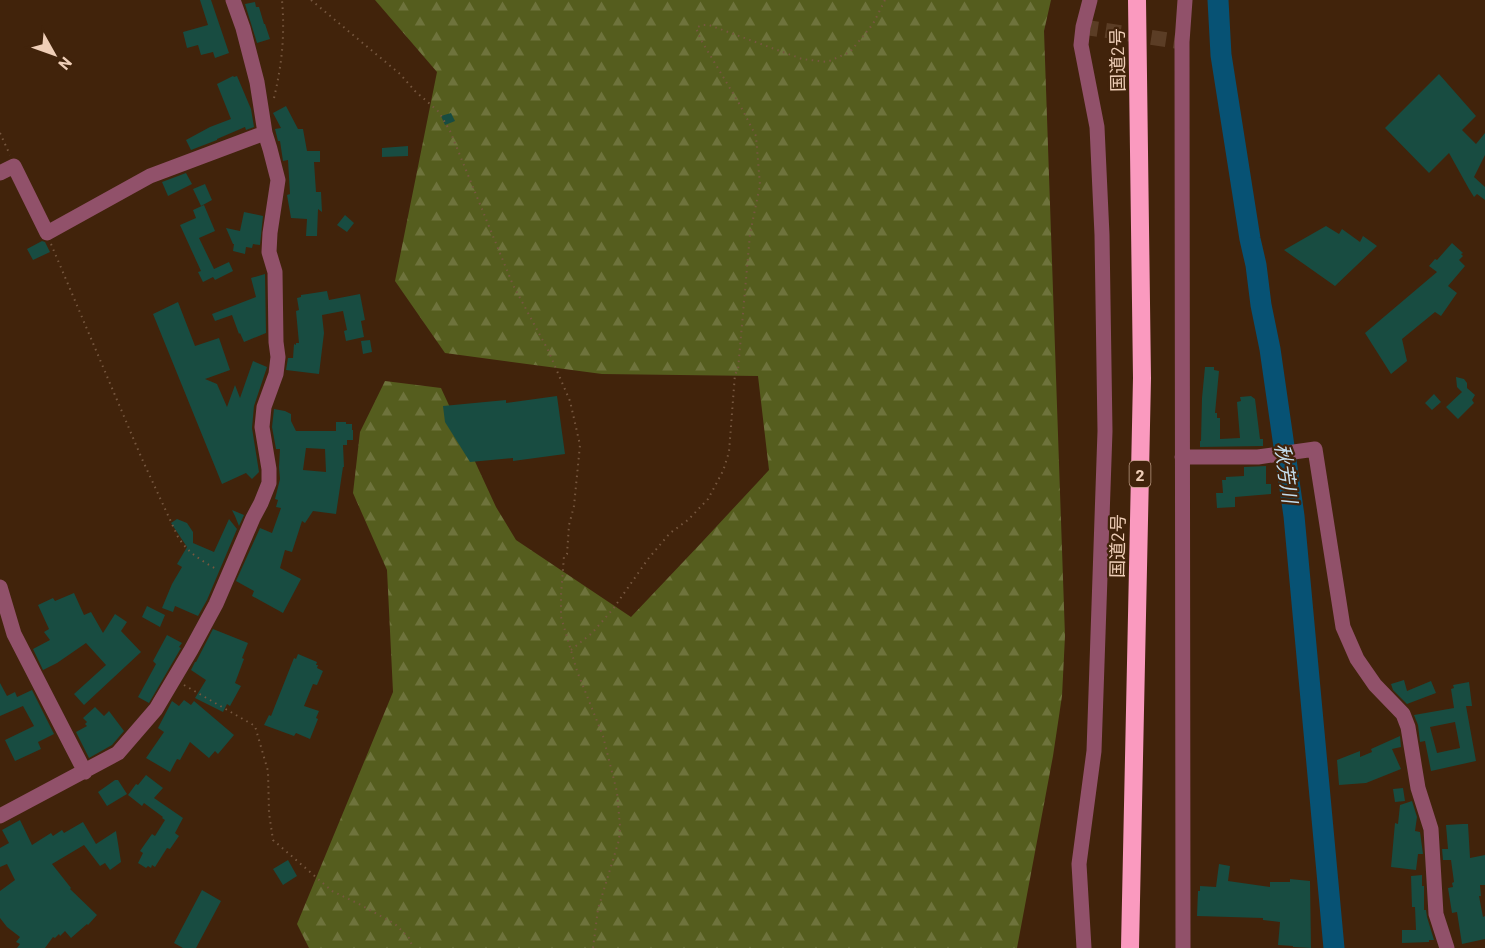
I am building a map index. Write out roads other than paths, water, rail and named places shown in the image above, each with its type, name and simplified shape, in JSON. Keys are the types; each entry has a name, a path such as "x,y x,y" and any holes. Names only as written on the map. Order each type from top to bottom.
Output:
{"highway":[{"name":"国道2号","path":"1130,948 1142,378 1137,0"}],"street":[{"path":"0,816 118,753 156,709 216,604 269,483 262,428 264,406 276,374 278,357 275,272 269,252 278,180 265,134 257,82 233,0"},
{"path":"1084,948 1079,864 1094,751 1105,431 1102,235 1097,127 1081,45 1090,0"},
{"path":"1183,948 1182,42 1185,0"},
{"path":"0,173 14,166 47,233 150,176 265,134"},
{"path":"1182,457 1258,457 1315,449 1343,627 1357,659 1375,685 1403,714 1408,727 1418,788 1431,829 1436,914 1447,948"},
{"path":"0,587 14,634 85,772"}],"waterway":[{"name":"秋芳川","path":"1218,0 1221,55 1270,349 1294,516 1334,948"}],"tunnel":[{"path":"1083,27 1182,42"}]}
